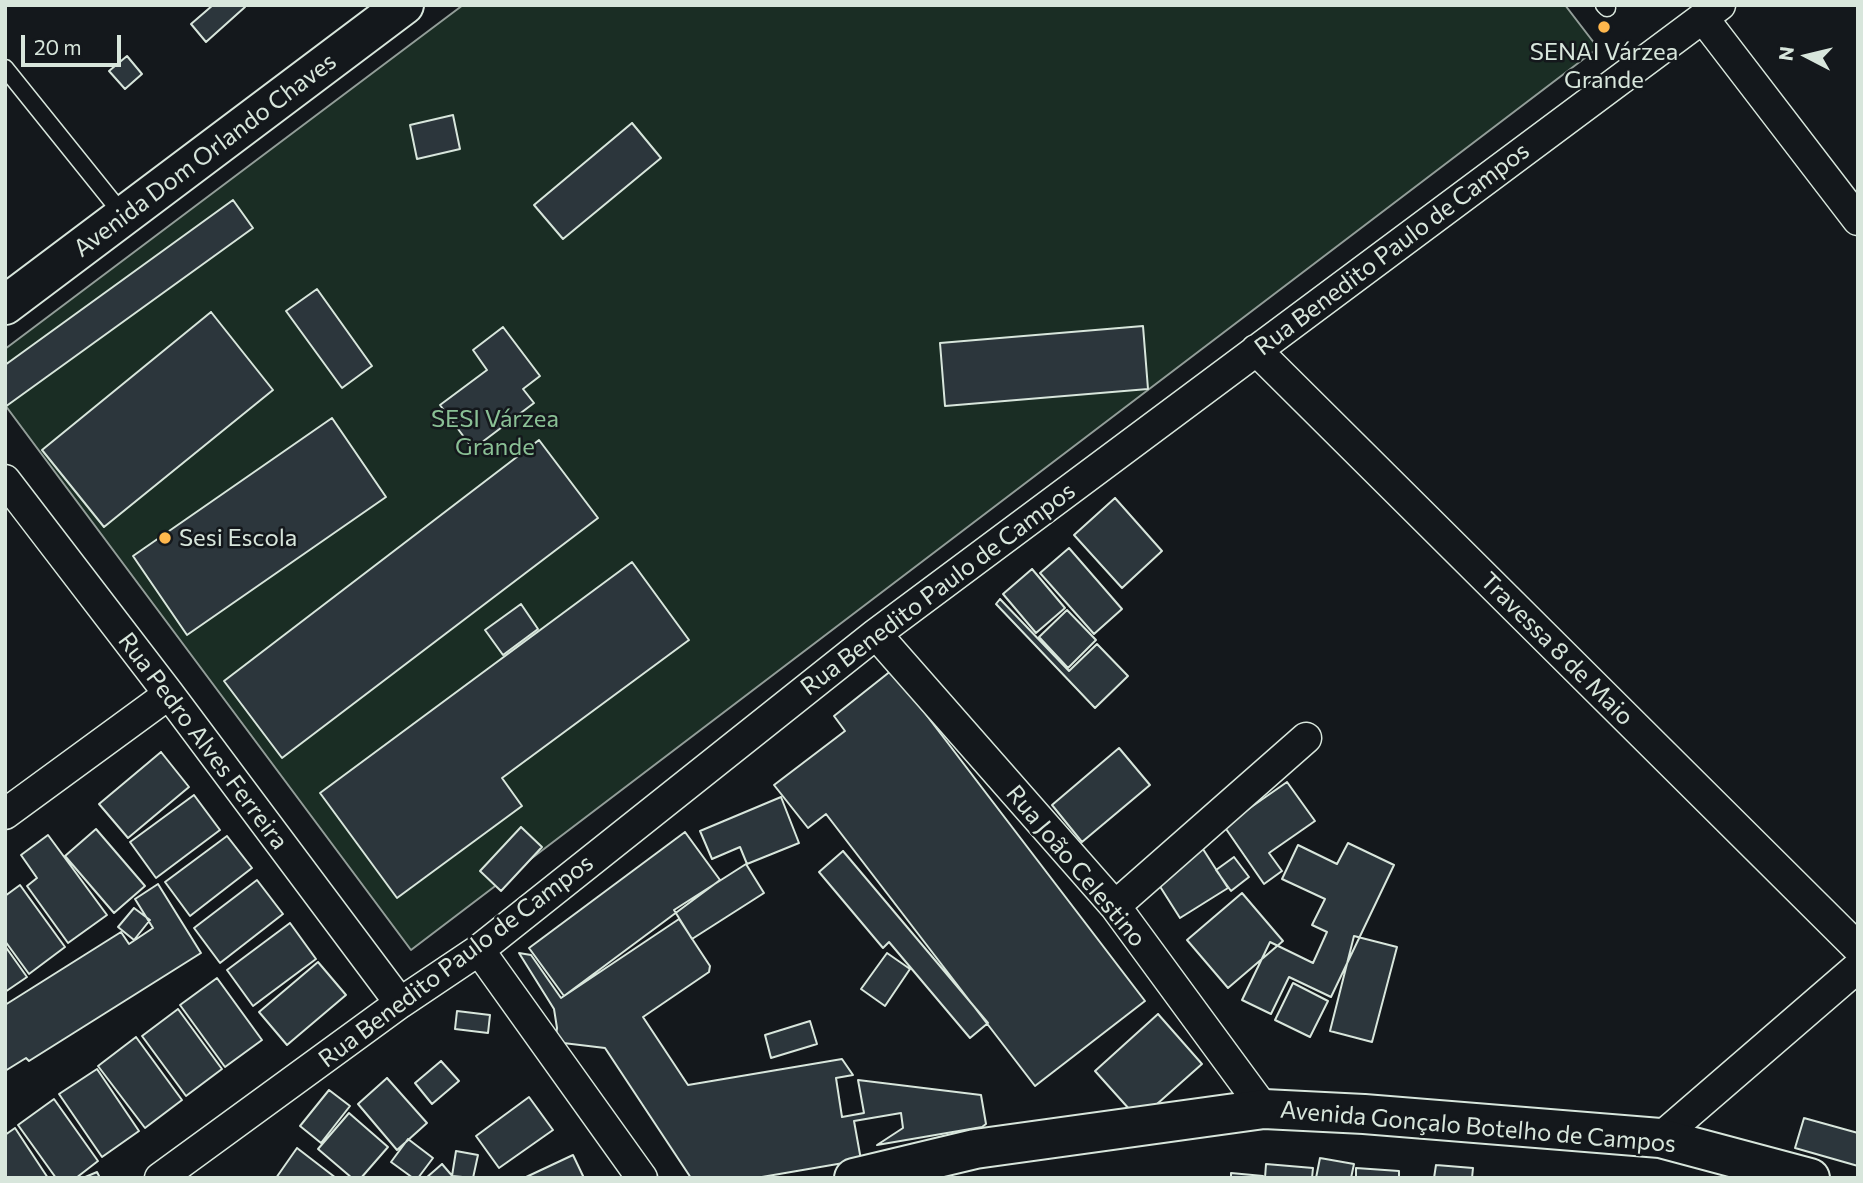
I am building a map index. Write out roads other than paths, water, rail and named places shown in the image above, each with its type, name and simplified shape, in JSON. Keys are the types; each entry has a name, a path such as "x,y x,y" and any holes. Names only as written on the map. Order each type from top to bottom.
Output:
{"street":[{"name":"Avenida Dom Orlando Chaves","path":"5,305 404,5"},
{"path":"1712,12 1858,220"},
{"name":"Rua Benedito Paulo de Campos","path":"160,1178 400,1003 479,950 876,634 1712,12"},
{"name":"Travessa 8 de Maio","path":"1256,350 1858,948"},
{"name":"Rua Pedro Alves Ferreira","path":"5,480 400,1003"},
{"name":"Rua João Celestino","path":"876,634 1115,906 1264,1109"},
{"path":"5,814 169,694"},
{"path":"1115,906 1306,738"},
{"path":"479,950 642,1178"},
{"path":"1660,1138 1858,967"},
{"name":"Avenida Gonçalo Botelho de Campos","path":"854,1178 975,1149 1264,1109 1364,1114 1660,1138 1728,1167 1810,1178"}],"lane":[{"path":"5,68 124,216"}],"place":[{"name":"SENAI Várzea Grande","path":"1604,27"},
{"name":"Sesi Escola","path":"165,538"}],"park label":[{"name":"SESI Várzea Grande","path":"495,433"}]}
